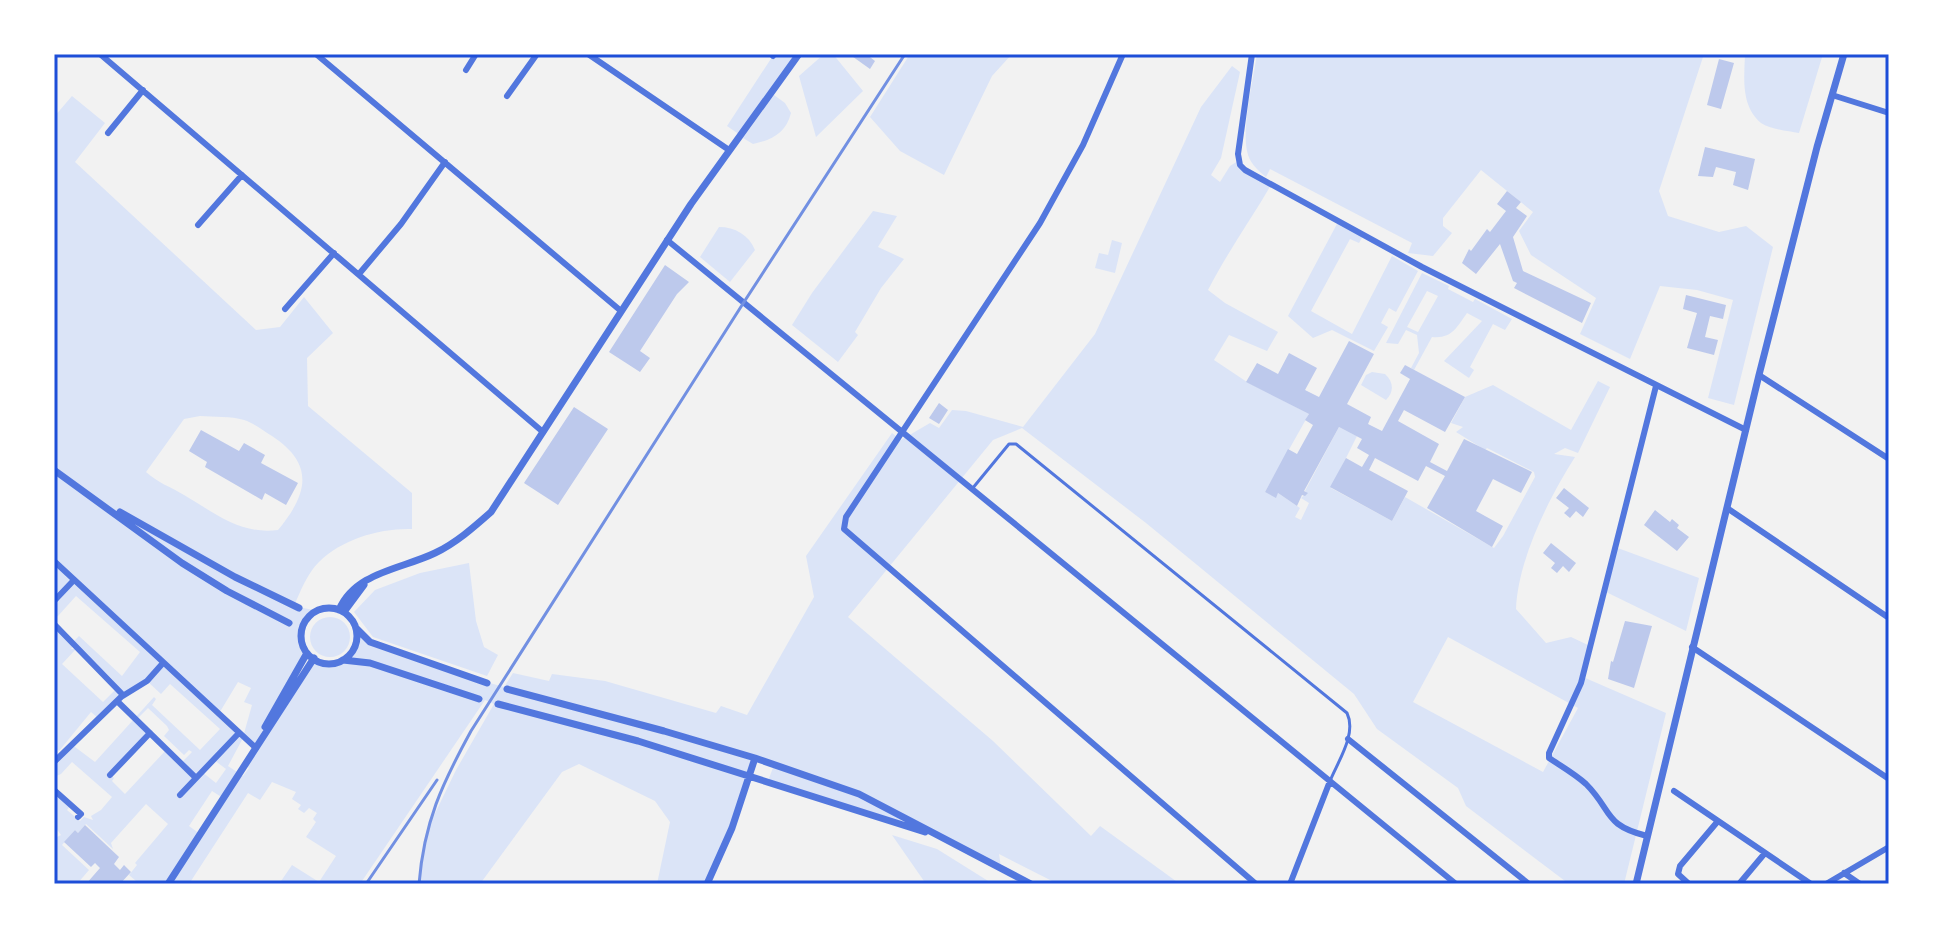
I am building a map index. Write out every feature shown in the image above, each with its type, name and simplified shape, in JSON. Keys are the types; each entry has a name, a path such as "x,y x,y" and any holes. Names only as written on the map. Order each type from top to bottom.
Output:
{"street":[{"path":"100,54 543,432"},
{"path":"316,54 621,311"},
{"path":"466,70 476,54"},
{"path":"507,96 537,54"},
{"path":"589,54 729,150"},
{"path":"342,611 343,599 354,588 435,553 468,532 491,512 667,240 799,54"},
{"path":"1123,54 1083,145 1040,223 846,517 844,529 1256,884"},
{"path":"1252,54 1238,154 1240,165 1245,170 1413,263 1746,430"},
{"path":"1636,884 1759,375 1844,54"},
{"path":"108,133 143,90"},
{"path":"1832,95 1889,113"},
{"path":"359,274 401,224 445,162"},
{"path":"198,225 242,175"},
{"path":"667,240 1456,884"},
{"path":"285,309 334,253"},
{"path":"1759,375 1889,459"},
{"path":"1647,836 1622,829 1588,786 1549,758 1549,753 1581,683 1656,386"},
{"path":"54,470 182,563 290,624 302,636 310,656 328,663 343,660 370,663 479,699"},
{"path":"100,502 235,577 300,608 318,611"},
{"path":"1727,508 1889,618"},
{"path":"54,561 256,748"},
{"path":"54,601 74,580"},
{"path":"302,636 305,623 318,611 326,608 342,611 370,642 487,683"},
{"path":"54,624 150,733 196,778"},
{"path":"343,660 355,646 356,628"},
{"path":"1692,647 1889,779"},
{"path":"168,884 256,748 268,719 310,656"},
{"path":"54,762 120,698 147,681 163,663"},
{"path":"507,689 755,758 859,794 1031,884"},
{"path":"498,704 638,741 949,841"},
{"path":"110,775 150,733"},
{"path":"180,795 238,734"},
{"path":"1348,739 1529,884"},
{"path":"707,884 732,828 755,758"},
{"path":"1290,884 1330,781"},
{"path":"54,790 81,814 78,817"},
{"path":"1674,791 1811,884"},
{"path":"1689,884 1678,874 1680,866 1718,821"},
{"path":"1826,884 1889,847"},
{"path":"1739,884 1765,853"},
{"path":"1844,873 1860,884"}],"lane":[{"path":"972,489 1009,444 1016,444 1347,713 1351,722 1348,739 1330,781"}],"shaded area":[{"path":"774,54 799,54 740,135 727,126"},
{"path":"824,54 833,54 863,91 816,137 799,76"},
{"path":"910,54 1012,54 992,76 944,175 900,151 870,117"},
{"path":"1257,54 1704,54 1659,191 1668,216 1719,232 1746,226 1773,247 1734,405 1708,398 1733,300 1697,290 1660,286 1630,359 1580,334 1596,298 1531,255 1519,231 1533,212 1481,170 1443,218 1443,226 1452,233 1433,256 1408,253 1412,243 1270,169 1266,177 1250,159 1246,141"},
{"path":"1742,54 1823,54 1799,133 1769,127 1755,116 1745,92 1745,55"},
{"path":"1232,66 1240,72 1221,158 1211,175 1220,182 1230,166 1238,161 1271,185 1208,290 1225,303 1278,332 1267,351 1229,335 1214,360 1247,382 1309,414 1265,492 1276,497 1278,493 1300,508 1295,517 1301,520 1309,503 1301,498 1307,493 1305,491 1339,427 1357,436 1331,488 1392,521 1405,497 1494,548 1535,477 1534,472 1487,448 1485,450 1456,432 1463,427 1451,423 1465,397 1493,385 1571,430 1598,381 1610,387 1578,453 1565,448 1554,454 1575,457 1536,530 1522,570 1516,609 1546,643 1571,637 1590,646 1583,677 1666,713 1624,884 1569,884 1466,806 1458,788 1377,729 1354,694 1146,523 1022,428 993,440 848,617 993,741 1091,836 1100,826 1180,884 1058,884 999,854 1001,867 949,841 768,781 774,765 756,759 707,884 657,884 670,822 655,801 579,764 562,772 480,884 419,884 426,832 456,770 494,704 485,700 360,884 279,884 292,865 319,882 336,856 306,837 316,822 313,819 317,813 309,808 304,813 298,809 301,805 292,799 296,792 272,782 260,800 248,793 189,884 135,884 136,881 129,875 137,865 135,863 168,824 146,804 111,843 113,849 86,824 78,833 75,830 62,845 89,870 77,884 54,884 54,833 57,837 61,835 54,829 54,790 71,805 67,810 80,821 84,817 93,820 91,816 112,797 72,762 54,777 54,762 71,744 95,762 154,697 156,699 152,705 200,750 220,729 170,684 161,694 147,681 123,695 112,679 73,642 79,636 122,676 140,652 76,596 54,617 54,117 72,96 105,123 75,162 256,330 280,327 304,297 333,333 307,358 308,406 412,493 412,529 387,530 350,541 328,554 308,577 294,606 318,611 308,619 303,629 307,653 260,735 314,658 322,662 338,661 350,652 356,628 363,636 465,676 504,687 513,673 549,681 552,674 605,681 716,713 721,706 747,715 814,597 806,556 892,433 901,440 930,423 939,428 952,410 1023,427 1095,334 1201,107","holes":["200,416 244,420 272,436 296,458 301,469 300,493 278,530 252,529 228,521 146,472 184,419","1448,637 1578,708 1543,772 1413,702","238,682 251,688 244,702 252,705 243,737 218,715","148,708 167,726 169,730 164,736 184,755 189,750 192,752 181,763 167,749 125,794 112,781 114,778 111,775 150,733 137,719","243,738 256,748 245,765 249,768 243,776 228,766","214,760 226,769 216,783 202,772","212,791 223,798 200,834 189,826"]},
{"path":"774,95 785,103 791,113 789,120 777,134 753,144 743,138"},
{"path":"873,211 897,216 878,247 904,259 881,288 855,332 858,335 838,362 792,325"},
{"path":"1338,222 1363,236 1359,243 1350,239 1311,311 1352,334 1392,256 1418,271 1396,312 1389,308 1381,323 1388,327 1374,351 1332,330 1313,338 1288,316"},
{"path":"719,227 741,233 755,250 730,282 700,257"},
{"path":"1112,240 1122,243 1115,273 1095,268 1099,253 1108,255"},
{"path":"1422,273 1473,302 1475,299 1512,319 1505,330 1493,324 1470,367 1474,370 1469,378 1444,361 1482,321 1467,313 1449,334 1432,337 1414,370 1411,368 1419,353 1417,335 1406,330 1398,344 1386,343","holes":["1427,291 1438,296 1418,332 1407,327"]},
{"path":"1372,372 1385,374 1390,380 1392,390 1386,400 1361,385 1366,375"},
{"path":"1615,547 1699,578 1686,631 1604,591"},
{"path":"469,563 476,621 484,647 498,655 487,676 373,637 354,612 375,590 420,573"},
{"path":"330,617 344,623 350,637 344,651 330,657 316,651 310,637 316,623"},
{"path":"57,628 73,646 71,649 76,649 62,664 103,702 115,690 121,697 98,718 91,712 59,751 54,747 54,631"},
{"path":"892,835 937,849 993,884 926,884"}],"building":[{"path":"849,54 866,54 875,61 870,69"},
{"path":"1719,59 1734,63 1721,109 1707,105"},
{"path":"1705,147 1755,159 1748,190 1733,185 1736,172 1716,167 1713,177 1698,176"},
{"path":"1507,191 1521,202 1516,208 1527,216 1513,237 1523,271 1591,303 1582,323 1514,288 1517,283 1513,281 1500,244 1476,274 1462,263 1469,249 1471,251 1487,229 1490,232 1506,211 1497,204"},
{"path":"665,265 689,282 677,294 640,351 650,358 640,372 609,352"},
{"path":"1686,295 1726,305 1723,319 1710,316 1705,337 1718,340 1714,355 1687,348 1697,313 1683,309"},
{"path":"1349,341 1374,354 1347,404 1371,417 1368,424 1382,431 1410,379 1400,373 1405,365 1465,397 1445,432 1404,410 1398,421 1439,444 1430,462 1447,471 1464,439 1532,472 1521,493 1493,479 1476,511 1503,526 1492,547 1427,508 1445,476 1426,466 1418,481 1375,458 1369,470 1408,491 1392,521 1330,487 1346,458 1362,467 1369,455 1357,448 1362,439 1339,427 1304,491 1308,493 1302,495 1297,506 1278,493 1276,498 1265,492 1288,449 1297,454 1313,425 1305,420 1309,414 1246,382 1257,363 1278,374 1289,353 1317,368 1305,390 1319,397"},
{"path":"939,403 948,410 939,424 929,418"},
{"path":"574,407 608,429 558,505 524,483"},
{"path":"201,430 239,451 244,443 265,455 261,463 298,483 286,505 265,493 262,500 205,467 207,462 189,451"},
{"path":"1564,488 1589,508 1583,517 1576,511 1570,518 1564,513 1569,508 1556,498"},
{"path":"1655,510 1670,522 1672,519 1679,525 1677,528 1689,537 1677,551 1644,525"},
{"path":"1551,543 1576,563 1569,572 1563,566 1557,573 1551,568 1555,563 1543,553"},
{"path":"1625,621 1652,626 1634,688 1608,679"},
{"path":"85,825 119,857 114,864 120,870 124,865 131,872 120,884 86,884 100,868 95,863 91,867 64,842 75,830 78,833"}],"railway":[{"path":"419,884 425,841 436,804 471,731 905,54"},
{"path":"366,884 437,780"}]}
